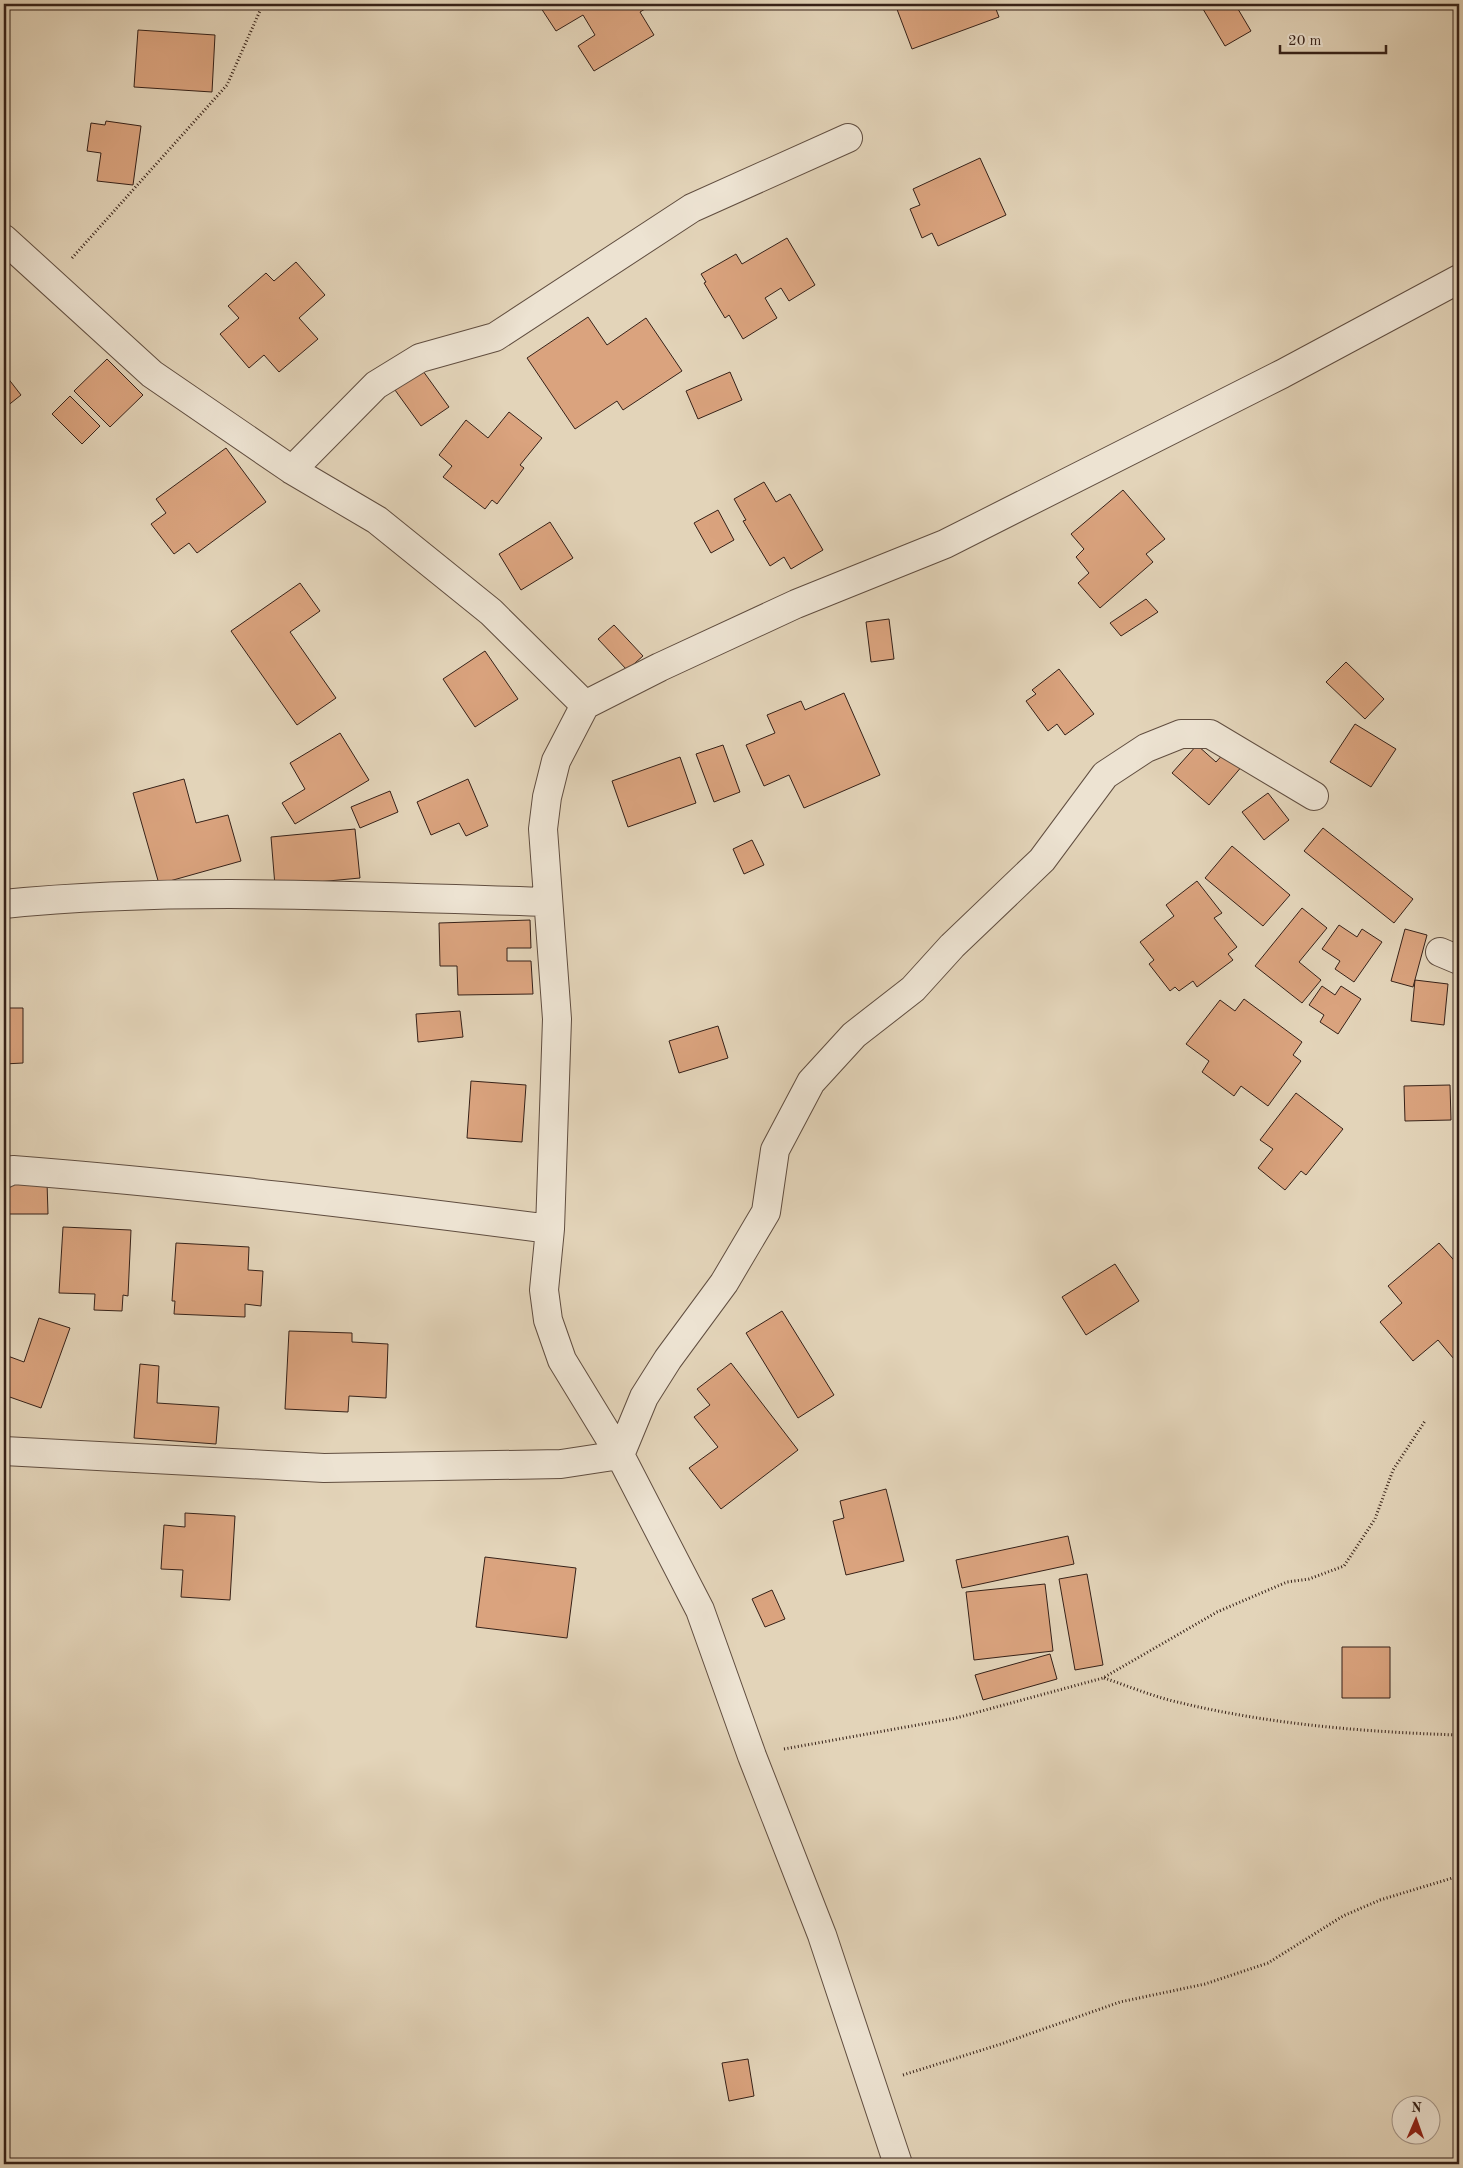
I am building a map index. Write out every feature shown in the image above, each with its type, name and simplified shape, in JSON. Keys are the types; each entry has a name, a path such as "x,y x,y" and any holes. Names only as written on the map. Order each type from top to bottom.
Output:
{"street":[{"path":"292,470 376,384 420,358 495,337 692,208 848,138"},
{"path":"4,239 152,374 292,470 377,520 491,612 585,705"},
{"path":"898,2164 822,1935 752,1756 700,1610 620,1455 562,1360 548,1320 544,1290 550,1229 557,1019 542,829 556,761 585,705 660,667 796,604 945,544 1282,374 1459,279"},
{"path":"620,1455 644,1398 668,1359 724,1283 766,1212 775,1150 811,1082 854,1035 912,989 952,946 1042,860 1105,775 1146,748 1181,734 1210,734 1314,796"},
{"path":"4,904 106,895 224,894 548,902"},
{"path":"4,1174 13,1170 87,1176 366,1205 550,1229"},
{"path":"4,1451 324,1468 560,1464 620,1455"}],"path":[{"path":"52,281 227,85 263,4"},
{"path":"752,1756 956,1718 1103,1678 1217,1612 1287,1582 1309,1579 1344,1566 1375,1519 1393,1470 1425,1421"},
{"path":"1103,1678 1168,1700 1261,1720 1382,1733 1459,1735"},
{"path":"872,2085 1001,2044 1120,2002 1206,1984 1268,1963 1343,1916 1380,1900 1459,1876"}],"building":[{"path":"642,4 645,9 640,12 654,35 594,71 578,46 595,35 583,15 556,31 539,5"},
{"path":"895,4 994,4 999,17 912,49"},
{"path":"1200,4 1235,4 1251,31 1225,46"},
{"path":"138,30 215,35 212,92 134,87"},
{"path":"106,121 141,126 133,185 97,181 101,153 87,151 91,123 105,125"},
{"path":"980,158 1006,215 938,246 932,233 922,238 910,209 920,205 913,189"},
{"path":"787,238 815,285 789,301 781,288 765,298 777,318 743,339 729,315 725,318 704,283 706,282 701,274 736,254 742,264"},
{"path":"296,262 325,295 299,318 318,339 279,372 264,355 249,368 220,334 239,318 228,306 266,273 274,281"},
{"path":"588,317 607,345 646,318 682,371 623,410 617,401 575,429 527,358"},
{"path":"107,359 143,395 110,427 74,391"},
{"path":"423,371 449,407 421,426 395,390"},
{"path":"730,372 742,400 698,419 686,391"},
{"path":"7,377 21,395 6,407 4,404 4,380"},
{"path":"70,396 100,426 82,444 52,414"},
{"path":"509,412 542,438 520,465 524,468 497,504 492,500 485,509 443,477 452,466 439,455 466,420 488,438"},
{"path":"226,448 266,502 197,553 189,543 174,554 151,524 166,513 156,499"},
{"path":"764,482 776,502 790,494 823,550 791,569 784,557 770,566 743,521 746,520 734,499"},
{"path":"1123,490 1165,539 1146,554 1153,562 1100,608 1078,583 1089,573 1076,557 1084,549 1071,534"},
{"path":"718,510 734,540 711,553 694,523"},
{"path":"550,522 573,558 521,590 499,554"},
{"path":"300,583 320,611 290,632 336,698 297,725 231,631"},
{"path":"1146,599 1158,612 1121,636 1110,623"},
{"path":"889,619 894,659 871,662 866,622"},
{"path":"614,625 643,656 627,670 598,639"},
{"path":"485,651 518,699 475,727 443,679"},
{"path":"1346,662 1384,699 1365,719 1326,682"},
{"path":"1059,669 1094,714 1065,735 1057,724 1048,731 1026,701 1036,694 1032,690"},
{"path":"844,693 880,775 804,808 789,775 764,786 746,745 775,733 767,715 801,701 805,710"},
{"path":"1355,724 1396,749 1371,787 1330,762"},
{"path":"340,733 369,780 295,824 282,803 305,789 290,763"},
{"path":"723,745 740,792 714,802 696,754"},
{"path":"1197,745 1216,762 1227,750 1243,765 1209,805 1172,773"},
{"path":"680,757 696,803 628,827 612,781"},
{"path":"184,779 196,823 228,815 241,861 159,884 133,793"},
{"path":"468,779 488,826 466,836 459,823 431,835 417,802"},
{"path":"390,791 398,812 360,828 351,807"},
{"path":"1268,793 1289,820 1264,840 1242,812"},
{"path":"1323,828 1413,899 1394,923 1304,851"},
{"path":"355,829 360,878 275,886 271,837"},
{"path":"752,840 764,865 744,874 733,849"},
{"path":"1232,846 1290,895 1263,926 1205,878"},
{"path":"1197,881 1222,913 1214,918 1237,947 1228,954 1233,960 1197,987 1193,981 1179,991 1175,987 1170,991 1149,964 1154,960 1140,942 1174,916 1166,905"},
{"path":"1302,908 1327,928 1299,962 1321,980 1302,1003 1255,966"},
{"path":"530,920 531,948 507,948 507,961 531,961 533,994 458,995 457,966 440,966 439,923"},
{"path":"1339,925 1357,937 1362,929 1382,942 1354,982 1335,969 1340,961 1322,949"},
{"path":"1405,929 1427,935 1413,987 1391,981"},
{"path":"1415,980 1448,984 1444,1025 1411,1021"},
{"path":"1322,986 1335,995 1341,986 1361,999 1338,1034 1320,1022 1324,1015 1309,1005"},
{"path":"1244,999 1302,1042 1293,1055 1301,1061 1268,1106 1241,1086 1234,1096 1202,1072 1209,1061 1186,1044 1220,1000 1235,1011"},
{"path":"4,1008 23,1008 23,1063 4,1064"},
{"path":"460,1011 463,1037 418,1042 416,1014"},
{"path":"718,1026 728,1058 679,1073 669,1041"},
{"path":"471,1081 526,1085 522,1142 467,1138"},
{"path":"1450,1085 1451,1120 1405,1121 1404,1086"},
{"path":"1296,1093 1343,1129 1306,1175 1301,1171 1285,1190 1258,1168 1273,1149 1260,1140"},
{"path":"4,1182 47,1182 48,1214 4,1214"},
{"path":"63,1227 131,1230 128,1296 123,1295 122,1311 94,1310 95,1294 59,1293"},
{"path":"176,1243 249,1247 248,1270 263,1271 261,1306 245,1304 245,1317 174,1314 175,1301 172,1301"},
{"path":"1439,1243 1459,1266 1459,1365 1438,1340 1413,1361 1380,1322 1402,1303 1388,1286"},
{"path":"1115,1264 1139,1301 1086,1335 1062,1297"},
{"path":"782,1311 834,1395 798,1418 746,1333"},
{"path":"39,1318 70,1328 41,1408 4,1395 5,1355 24,1362"},
{"path":"289,1331 352,1333 352,1342 388,1344 386,1398 349,1396 348,1412 285,1409"},
{"path":"731,1363 798,1450 721,1509 689,1468 718,1447 694,1417 710,1405 697,1389"},
{"path":"140,1364 159,1366 157,1403 219,1407 216,1444 134,1438"},
{"path":"886,1489 904,1561 846,1575 833,1521 844,1518 840,1501"},
{"path":"185,1513 235,1516 230,1600 181,1597 183,1570 161,1569 164,1525 185,1527"},
{"path":"1068,1536 1074,1564 962,1588 956,1560"},
{"path":"485,1557 576,1568 567,1638 476,1627"},
{"path":"1087,1574 1103,1665 1075,1670 1059,1579"},
{"path":"1045,1584 1053,1651 974,1660 966,1592"},
{"path":"772,1590 785,1619 765,1627 752,1599"},
{"path":"1342,1647 1390,1647 1390,1698 1342,1698"},
{"path":"1050,1654 1057,1679 983,1700 975,1675"},
{"path":"748,2059 754,2096 729,2101 722,2063"}]}
